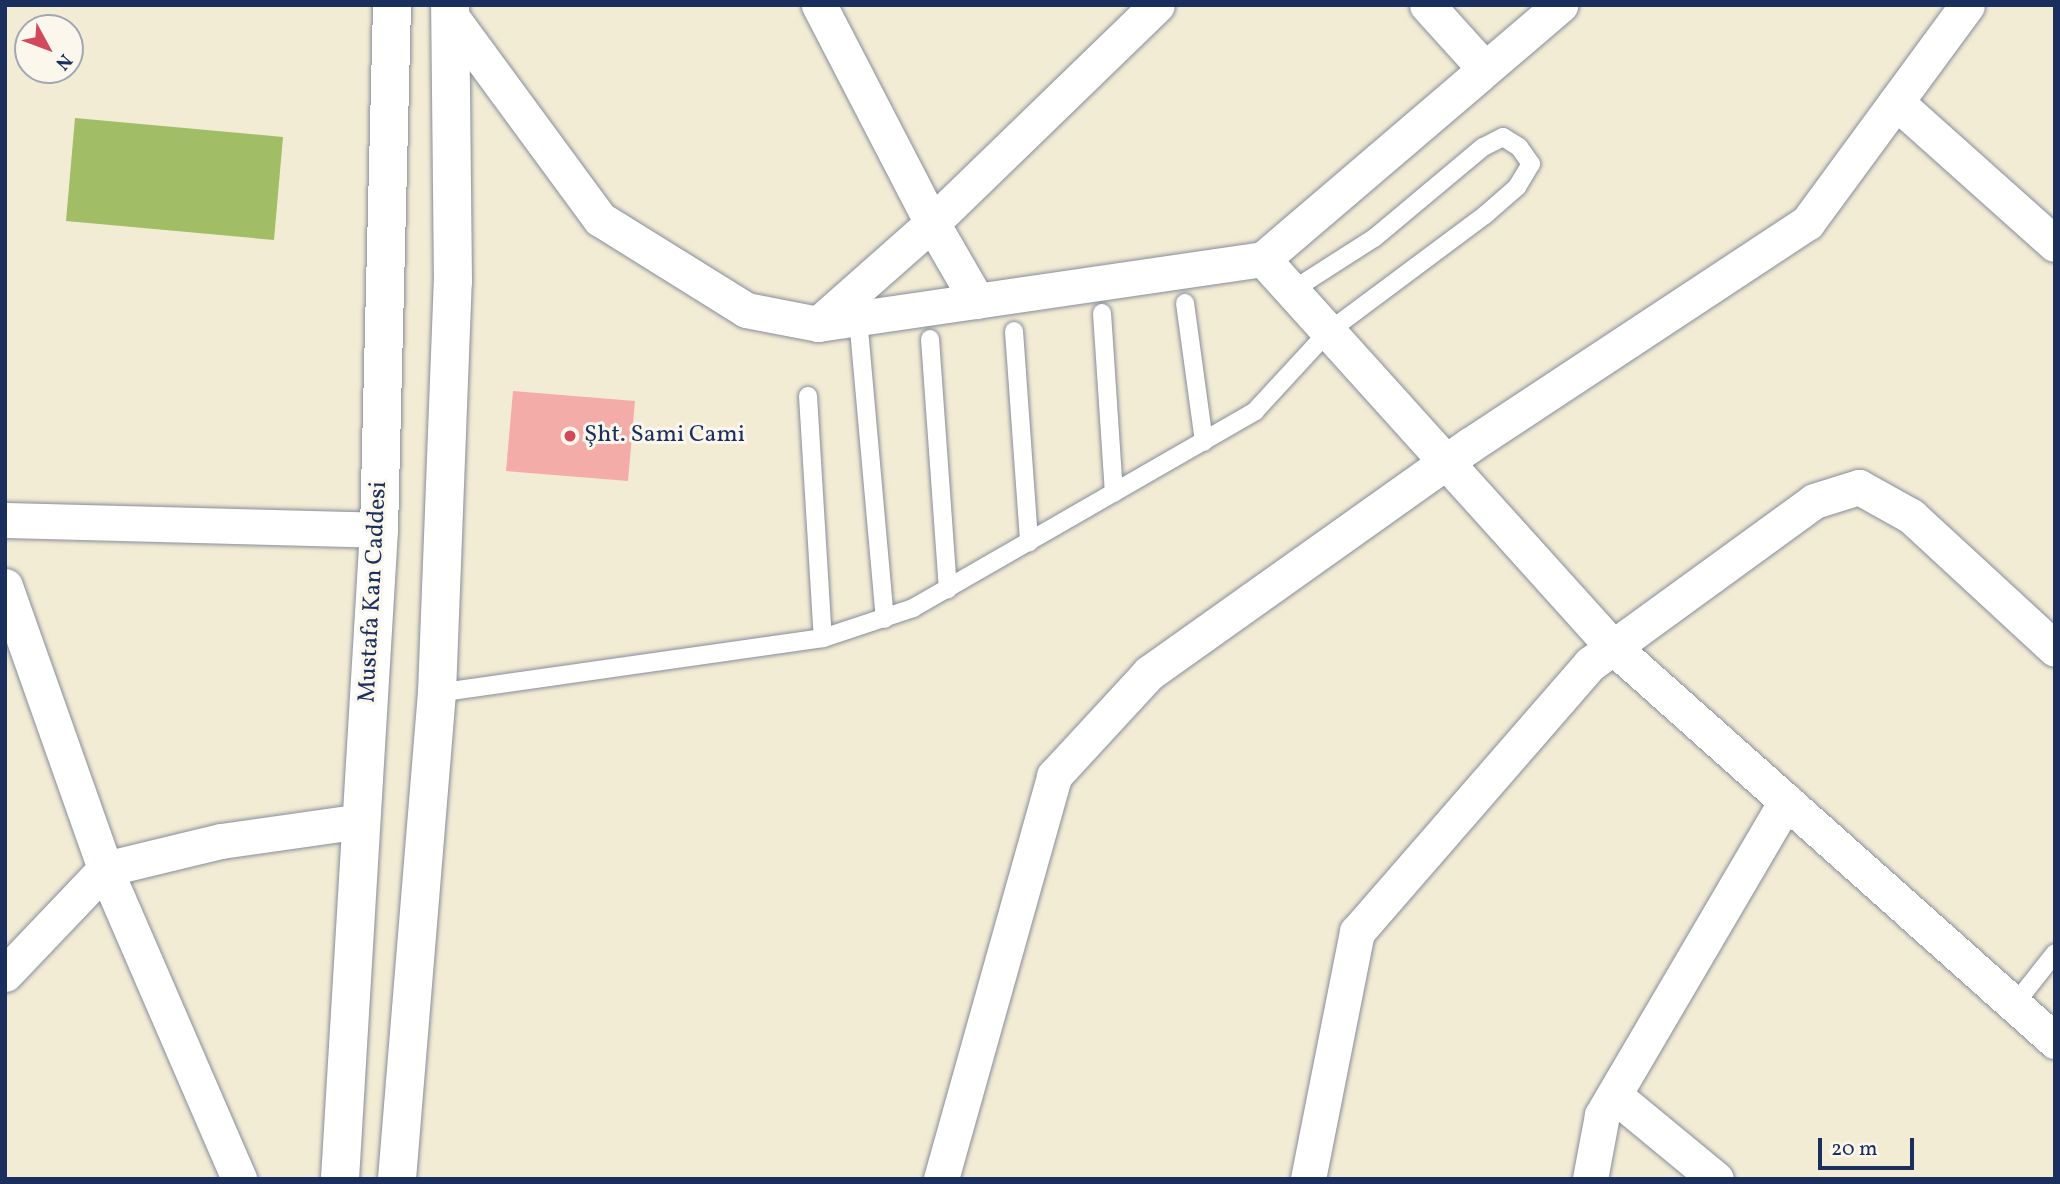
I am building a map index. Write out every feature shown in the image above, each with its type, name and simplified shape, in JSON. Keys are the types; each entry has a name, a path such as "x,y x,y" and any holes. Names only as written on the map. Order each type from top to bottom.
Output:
{"street":[{"name":"Mustafa Kan Caddesi","path":"340,1179 379,530 392,5"},
{"path":"819,5 932,223 977,301"},
{"path":"818,324 932,223 1157,5"},
{"path":"1427,5 1485,69"},
{"path":"450,10 600,219 746,310 818,324 1263,259 1560,5"},
{"path":"941,1179 1054,776 1149,673 1445,463 1807,223 1967,5"},
{"path":"397,1179 437,693 453,282 450,10"},
{"path":"1896,102 2055,244"},
{"path":"1263,259 1612,646 2055,1041"},
{"path":"1308,1179 1357,932 1572,684 1612,646 1814,501 1858,487 1911,516 2055,649"},
{"path":"5,520 379,530"},
{"path":"5,586 105,869 239,1179"},
{"path":"1590,1179 1602,1115 1786,801"},
{"path":"5,974 105,869 221,841 362,821"},
{"path":"1614,1095 1716,1179"}],"lane":[{"path":"437,693 615,665 823,638 885,619 948,589 1255,411 1328,332 1413,272 1517,187 1531,163 1519,147 1503,137 1483,147 1374,238 1291,291"},
{"path":"1185,303 1203,442"},
{"path":"1102,313 1114,493"},
{"path":"858,318 885,619"},
{"path":"1014,331 1029,542"},
{"path":"930,339 948,589"},
{"path":"808,397 823,638"},
{"path":"2014,1005 2055,953"}],"green space":[{"path":"75,118 283,137 274,240 66,221"}],"building":[{"name":"Şht. Sami Cami","path":"513,391 635,401 628,481 506,471"}],"place":[{"name":"Şht. Sami Cami","path":"570,436"}]}
